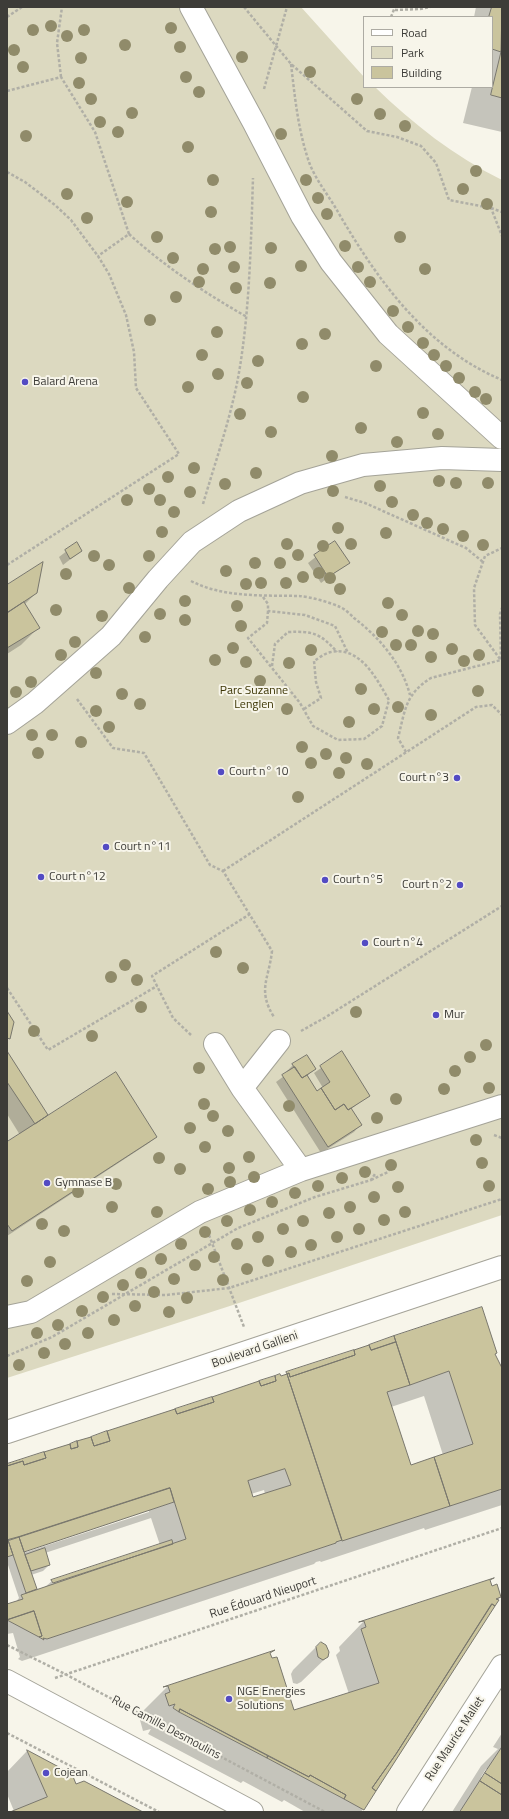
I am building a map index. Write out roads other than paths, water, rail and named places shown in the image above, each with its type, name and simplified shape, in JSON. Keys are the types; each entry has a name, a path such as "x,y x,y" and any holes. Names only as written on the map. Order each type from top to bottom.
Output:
{"main road":[{"path":"192,7 302,216 331,262 388,334 502,438"},
{"path":"7,723 35,703 111,636 167,569 192,542 239,511 300,483 363,465 442,458 502,460"},
{"path":"242,1088 279,1041"},
{"path":"216,1044 242,1088 301,1170"},
{"path":"7,1317 31,1312 200,1212 301,1170 502,1106"},
{"name":"Boulevard Gallieni","path":"7,1432 502,1267"},
{"name":"Rue Maurice Mallet","path":"408,1812 502,1666"},
{"path":"7,1681 252,1812"}],"place":[{"name":"Balard Arena","path":"25,382"},
{"name":"Court n° 10","path":"221,772"},
{"name":"Court n°3","path":"457,778"},
{"name":"Court n°11","path":"106,847"},
{"name":"Court n°12","path":"41,877"},
{"name":"Court n°5","path":"325,880"},
{"name":"Court n°2","path":"460,885"},
{"name":"Court n°4","path":"365,943"},
{"name":"Mur","path":"436,1015"},
{"name":"Gymnase B","path":"47,1183"},
{"name":"NGE Energies Solutions","path":"229,1699"},
{"name":"Cojean","path":"46,1773"}],"park label":[{"name":"Parc Suzanne Lenglen","path":"254,698"}]}
